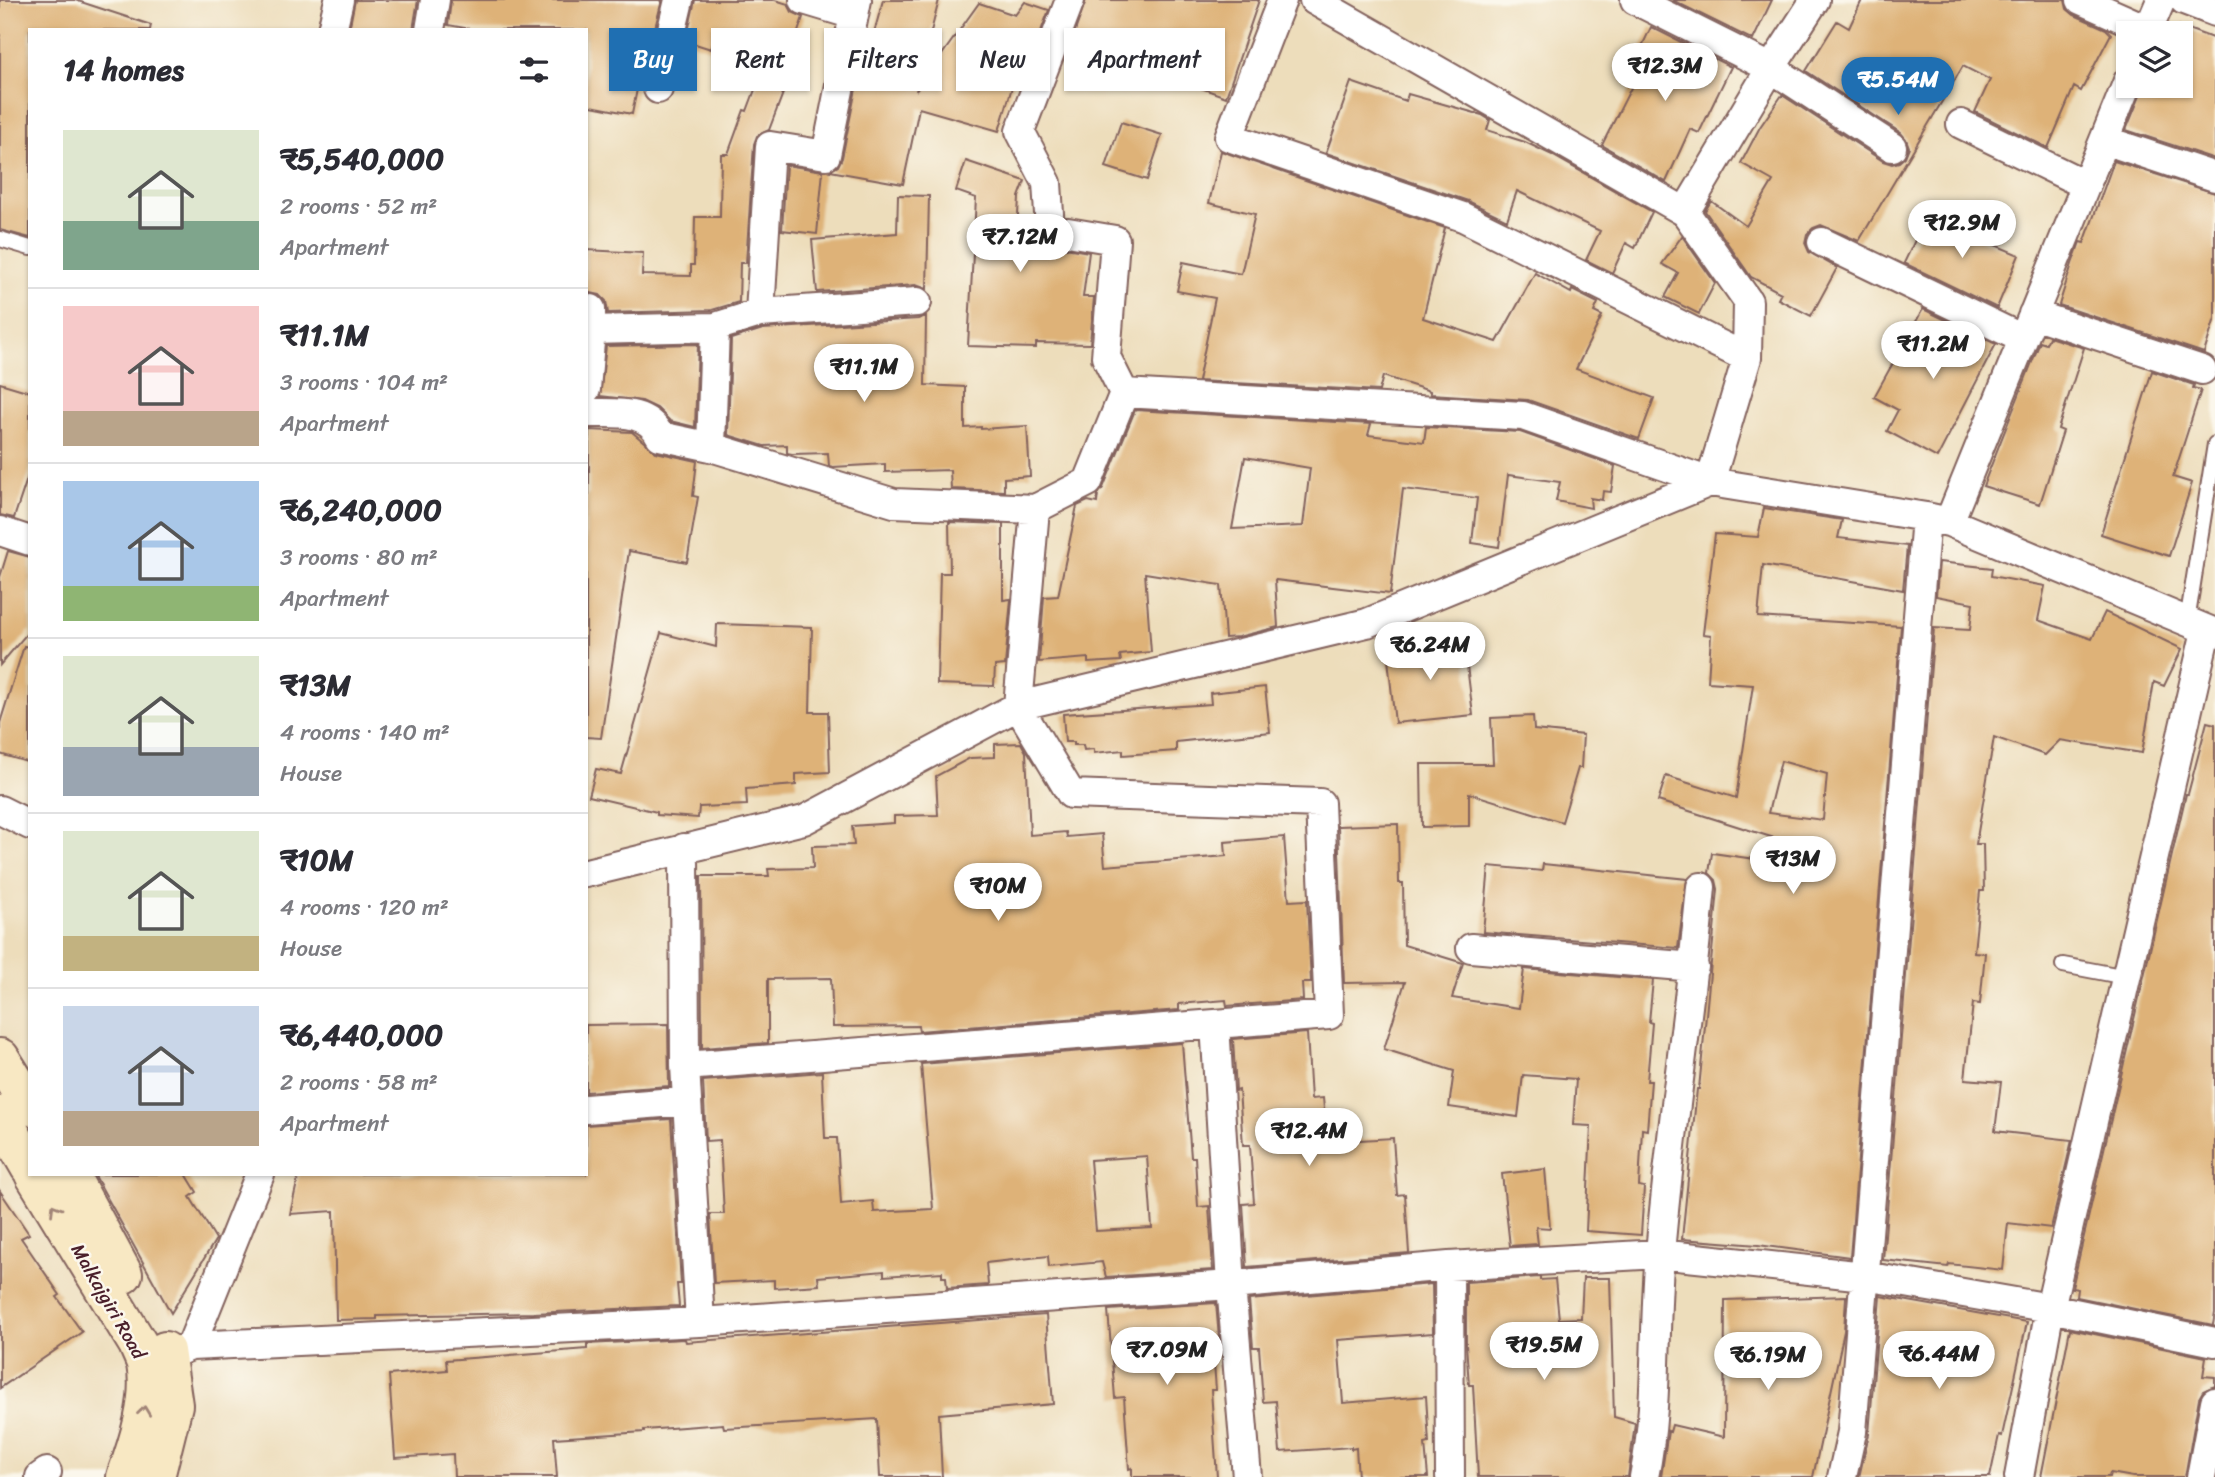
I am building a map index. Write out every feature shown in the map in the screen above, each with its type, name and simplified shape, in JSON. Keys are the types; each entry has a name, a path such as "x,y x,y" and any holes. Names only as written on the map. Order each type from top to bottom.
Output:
{"main road":[{"path":"0,1058 28,1103"},
{"name":"Malkajgiri Road","path":"0,1115 21,1162"},
{"name":"Malkajgiri Road","path":"30,1176 138,1344 168,1355"},
{"name":"Malkajgiri Road","path":"70,1176 168,1355 173,1405 155,1477"},
{"name":"Malkajgiri Road","path":"126,1477 143,1424 146,1401 168,1355"}],"street":[{"path":"332,28 339,0"},
{"path":"430,28 435,0"},
{"path":"672,28 678,0"},
{"path":"760,313 770,146 826,155 855,8 804,0"},
{"path":"588,413 635,415 654,425 660,436 710,447 894,503 1035,509 1088,482 1124,393 1106,357 1115,240 1050,229 1047,183 1020,131 1070,0"},
{"path":"1282,0 1229,137 1463,217 1747,358"},
{"path":"1314,0 1685,212 1748,301 1747,358 1710,482"},
{"path":"1635,0 1771,68 1892,147"},
{"path":"1685,212 1815,0"},
{"path":"2081,0 2125,21"},
{"path":"2152,21 2161,0"},
{"path":"2184,0 2215,12"},
{"path":"1842,1477 1852,1432 1937,519 2028,326 2121,98"},
{"path":"1961,124 2086,185"},
{"path":"2104,140 2215,177"},
{"path":"1822,242 2028,326 2202,370"},
{"path":"588,342 589,319 715,327 760,313 917,302"},
{"path":"710,447 715,327"},
{"path":"1124,393 1522,416 1710,482 1937,519 2203,629 2050,1308 2019,1477"},
{"path":"588,872 804,820 1018,706 1367,623 1710,482"},
{"path":"685,1066 1329,1015 1320,803 1071,794 1018,706 1035,509"},
{"path":"0,531 28,540"},
{"path":"0,810 28,824"},
{"path":"684,848 685,1066 700,1322"},
{"path":"1644,1477 1651,1443 1659,1254 1694,967 1701,887"},
{"path":"1471,948 1694,967"},
{"path":"1215,1024 1231,1285 1247,1477"},
{"path":"588,1109 687,1101"},
{"path":"168,1355 259,1176"},
{"path":"168,1355 700,1322 1231,1285 1448,1266 1659,1254 1865,1276 2050,1308 2215,1342"},
{"path":"1448,1266 1450,1477"},
{"path":"2201,1477 2215,1402"}],"lane":[{"path":"0,239 28,247"},
{"path":"2203,629 2215,444"},
{"path":"2063,965 2126,978"}],"building":[{"path":"0,0 75,0 151,25 150,28 28,28 28,237 0,230"},
{"path":"355,0 418,0 413,28 349,28"},
{"path":"451,0 662,0 655,28 609,28 609,91 637,91 632,114 588,105 588,28 465,28 448,25"},
{"path":"695,0 775,0 788,4 792,12 803,17 799,28 711,28 711,49 697,45 697,28 689,28"},
{"path":"883,0 939,0 932,28 875,28"},
{"path":"1086,0 1259,0 1226,97 1209,91 1225,91 1225,28 1076,28"},
{"path":"1672,0 1772,0 1753,40"},
{"path":"1862,0 2065,0 2067,9 2074,15 2106,29 2111,34 2081,91 2074,87 2048,148 1975,112 1990,80 1963,66 1859,241 1821,225 1807,234 1805,243 1809,252 1837,268 1811,316 1778,299 1781,293 1751,277 1705,211 1711,201 1746,226 1773,181 1741,163 1760,127 1782,95 1883,161 1892,164 1905,157 1909,147 1901,133 1806,71 1837,21 1849,28"},
{"path":"1025,2 1049,10 1042,28 961,28 979,3 1015,15"},
{"path":"1651,27 1731,67 1699,133 1690,129 1666,182 1602,145 1643,64 1635,61"},
{"path":"2193,31 2215,39 2215,159 2126,130 2139,98 2193,98"},
{"path":"956,35 956,91 1011,91 999,131 919,108 903,184 830,171 838,166 856,91 942,91 942,55"},
{"path":"1351,82 1406,101 1408,94 1482,115 1490,120 1487,130 1525,142 1550,154 1652,212 1635,248 1626,243 1612,273 1586,260 1600,231 1517,191 1507,220 1468,201 1326,153"},
{"path":"754,91 784,91 769,130 757,136 754,144 746,263 740,263 739,302 712,310 608,313 606,301 600,295 588,292 588,250 643,253 642,275 691,276 691,265 694,265 695,217 720,217 721,154 728,154 744,110 747,111"},
{"path":"1121,122 1162,135 1147,180 1106,167"},
{"path":"1221,151 1445,228 1423,318 1497,342 1535,273 1571,293 1572,290 1598,303 1594,312 1602,316 1576,369 1654,398 1639,439 1528,400 1430,394 1430,391 1383,376 1379,391 1198,381 1215,298 1177,291 1183,262 1241,274 1255,214 1209,203"},
{"path":"966,161 1025,181 1019,197 1017,233 1035,235 1040,242 1047,245 1089,252 1083,297 1094,297 1090,344 1036,343 1036,348 968,346 976,198 956,191"},
{"path":"2114,161 2215,193 2215,318 2204,353 2059,305 2080,242 2084,243"},
{"path":"786,165 823,171 817,234 782,230"},
{"path":"898,195 929,196 927,289 916,285 817,292 812,240 897,233"},
{"path":"1929,211 1966,228 1964,232 2019,255 1997,308 1904,263"},
{"path":"1682,236 1715,283 1699,314 1665,297 1678,273 1662,264"},
{"path":"1923,309 1996,344 1937,458 1887,431 1898,410 1874,397"},
{"path":"926,316 925,385 965,387 965,428 1027,426 1030,476 1004,478 1004,491 951,489 950,470 885,472 885,464 833,467 829,466 828,453 792,454 787,453 787,445 764,446 728,435 731,339 763,329 918,319"},
{"path":"2049,337 2084,348 2058,429 2063,431 2040,504 1983,486 2040,342 2046,344"},
{"path":"698,344 695,427 670,421 657,408 642,401 600,396 606,346"},
{"path":"2152,371 2194,385 2193,388 2201,390 2173,477 2192,483 2169,556 2101,534"},
{"path":"0,383 28,391 28,476 14,518 0,515"},
{"path":"1135,410 1371,424 1368,435 1424,442 1426,427 1520,432 1615,466 1611,492 1603,491 1602,500 1590,498 1591,508 1556,501 1560,482 1508,475 1499,547 1472,543 1477,498 1403,489 1390,594 1275,580 1278,627 1238,637 1225,638 1221,585 1145,573 1151,652 1120,655 1121,661 1088,663 1088,658 1039,662 1044,597 1058,596 1077,506 1088,501 1097,503 1098,494 1103,488","holes":["1245,457 1310,468 1303,526 1232,529"]},
{"path":"589,430 632,432 656,452 697,461 693,496 698,497 687,562 629,551 601,738 588,737"},
{"path":"1764,508 1842,520 1838,538 1907,546 1903,590 1763,565 1758,617 1901,626 1850,1257 1758,1245 1682,1239 1718,889 1716,880 1709,873 1712,853 1789,864 1793,844 1658,801 1666,776 1736,798 1753,685 1708,682 1711,635 1703,634 1715,534 1758,537","holes":["1781,761 1827,774 1823,820 1768,813"]},
{"path":"949,522 1003,524 1003,600 1011,599 1005,665 995,666 994,686 937,684 940,573 950,573"},
{"path":"8,551 28,556 28,632 0,665 0,577"},
{"path":"1939,562 1992,568 1991,576 2045,586 2038,620 2092,639 2105,612 2182,649 2164,686 2154,682 2142,753 2060,740 2045,755 1994,737 1976,844 1983,844 1984,891 1980,891 1974,952 1985,953 1980,1004 1973,1003 1965,1079 2001,1082 1995,1131 2072,1140 2051,1228 2008,1223 2003,1270 1883,1260 1934,628 1970,630 1973,603 1936,596"},
{"path":"717,624 812,627 810,712 828,712 830,772 796,774 796,785 746,789 747,805 699,807 698,818 657,815 657,812 589,796 596,769 621,774 661,633 716,647"},
{"path":"1464,641 1473,715 1395,723 1387,650"},
{"path":"24,646 28,647 28,762 0,754 0,723"},
{"path":"1265,687 1270,732 1176,742 1176,751 1123,755 1123,750 1094,753 1094,749 1084,750 1083,745 1065,742 1063,714 1211,704 1210,693"},
{"path":"1533,716 1534,730 1583,735 1581,768 1578,768 1562,822 1469,793 1469,826 1422,827 1421,764 1493,764 1491,718"},
{"path":"2207,722 2215,724 2213,1325 2077,1297 2078,1289 2072,1288 2186,794"},
{"path":"1021,743 1026,752 1030,835 1066,832 1067,837 1102,834 1105,866 1226,856 1225,842 1284,837 1289,901 1307,900 1311,983 1302,983 1303,1000 1227,1006 1226,1000 1179,1004 1179,1010 919,1031 918,1026 833,1027 831,978 768,979 768,1043 702,1048 701,876 769,876 768,869 813,868 812,846 854,845 852,826 894,823 894,816 938,815 936,776 970,758 995,757 995,744"},
{"path":"1398,824 1404,945 1463,963 1452,998 1519,1008 1524,969 1653,980 1647,1081 1651,1081 1647,1130 1642,1129 1639,1186 1644,1187 1641,1235 1586,1231 1591,1126 1573,1125 1576,1079 1523,1075 1518,1117 1449,1107 1454,1071 1384,1049 1405,982 1344,983 1338,826"},
{"path":"1543,864 1687,879 1678,948 1483,932 1489,866 1542,871"},
{"path":"668,1024 669,1086 588,1092 588,1025"},
{"path":"1307,1033 1311,1099 1323,1098 1327,1142 1393,1138 1397,1195 1405,1194 1409,1253 1247,1267 1243,1204 1254,1203 1250,1145 1243,1145 1239,1090 1236,1091 1233,1039"},
{"path":"1182,1043 1191,1157 1195,1157 1198,1207 1209,1206 1213,1270 1106,1277 1102,1262 1049,1267 1048,1256 986,1263 988,1285 947,1288 946,1277 942,1277 942,1272 884,1276 884,1271 818,1277 819,1285 774,1288 774,1280 714,1283 710,1214 724,1214 720,1140 706,1141 703,1081 822,1072 825,1138 837,1138 841,1204 873,1201 874,1212 933,1209 921,1064","holes":["1147,1156 1152,1228 1096,1231 1090,1160"]},
{"path":"671,1119 681,1284 677,1284 679,1306 534,1313 377,1316 377,1319 336,1320 334,1211 290,1214 299,1176 588,1176 588,1125"},
{"path":"1545,1169 1550,1228 1536,1227 1538,1244 1510,1246 1502,1174"},
{"path":"95,1176 187,1176 197,1192 190,1197 216,1239 171,1313"},
{"path":"0,1191 29,1234 21,1238 82,1332 0,1388"},
{"path":"1540,1277 1540,1280 1555,1279 1559,1319 1581,1318 1583,1278 1610,1278 1614,1417 1635,1423 1628,1477 1478,1477 1473,1385 1469,1385 1466,1344 1466,1282"},
{"path":"1432,1284 1433,1333 1338,1340 1343,1403 1426,1396 1429,1443 1425,1444 1428,1477 1358,1477 1356,1448 1351,1447 1280,1452 1276,1401 1263,1402 1259,1347 1253,1347 1249,1300"},
{"path":"1846,1296 1844,1331 1813,1477 1661,1477 1668,1431 1670,1432 1672,1425 1724,1437 1725,1300"},
{"path":"1880,1296 2027,1322 2002,1436 1999,1435 1990,1477 1859,1477 1869,1434"},
{"path":"1216,1303 1220,1350 1213,1350 1216,1390 1211,1390 1217,1477 1132,1477 1132,1468 1129,1469 1124,1397 1115,1398 1108,1310"},
{"path":"1046,1315 1053,1404 939,1414 942,1477 880,1477 877,1419 724,1428 723,1424 554,1438 557,1477 454,1477 453,1454 395,1458 389,1375 447,1370 446,1360 587,1349 587,1344 685,1339 686,1342"},
{"path":"2070,1329 2206,1357 2203,1376 2215,1377 2215,1386 2203,1391 2199,1398 2185,1477 2133,1477 2110,1473 2109,1477 2041,1477"}]}
